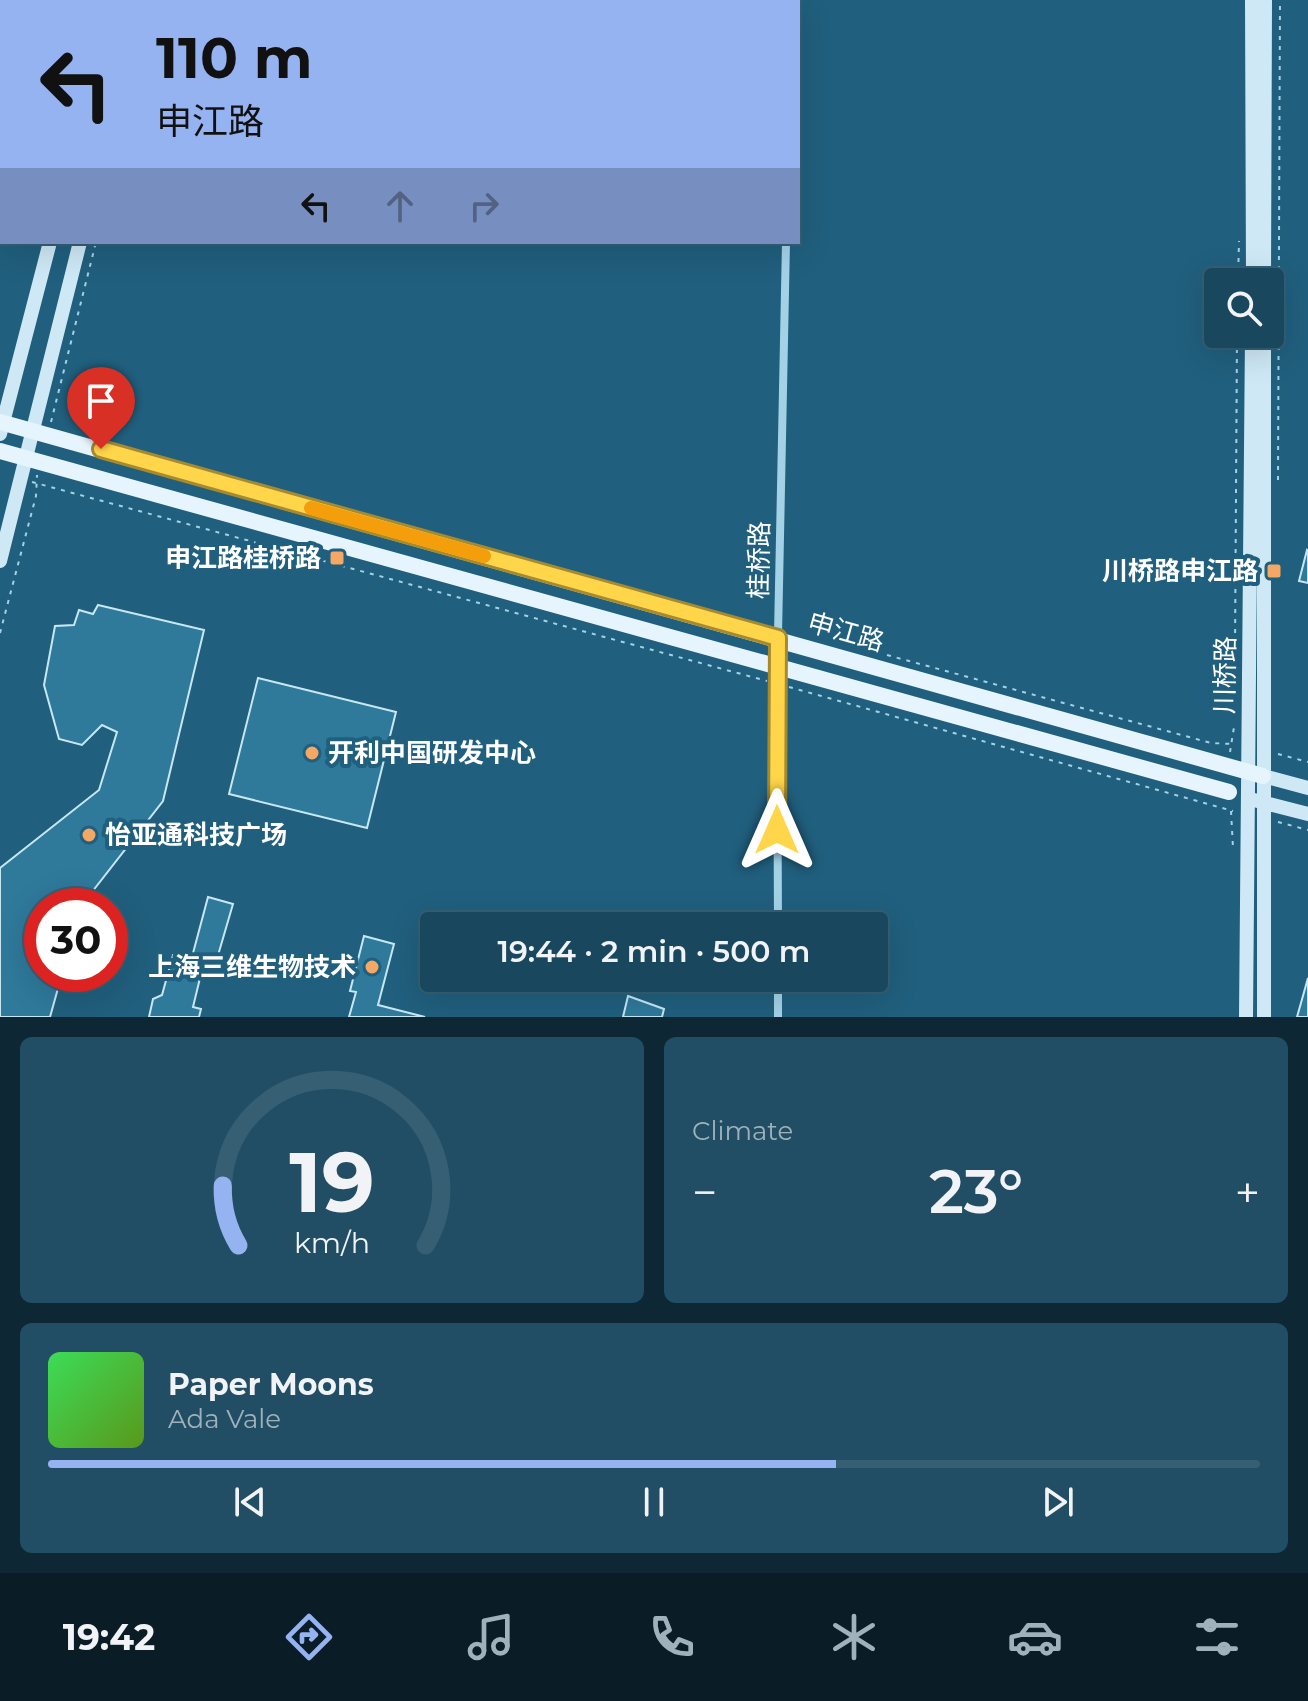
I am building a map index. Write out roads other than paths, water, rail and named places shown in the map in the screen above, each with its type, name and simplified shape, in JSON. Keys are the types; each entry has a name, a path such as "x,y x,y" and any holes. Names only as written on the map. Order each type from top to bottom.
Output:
{"main road":[{"name":"申江路","path":"1,426 34,425 1255,773"},
{"name":"申江路","path":"0,451 777,676 1229,792"}],"street":[{"path":"1252,0 1253,268"},
{"path":"1264,268 1265,0"},
{"path":"1,426 49,244"},
{"path":"0,561 79,244"},
{"name":"桂桥路","path":"778,912 777,676 786,244"},
{"name":"川桥路","path":"1252,348 1248,746 1263,802 1264,1017"},
{"name":"川桥路","path":"1246,1017 1246,797 1263,751 1264,348"},
{"name":"申江路","path":"1255,773 1308,788"},
{"name":"申江路","path":"1229,792 1308,814"},
{"path":"778,992 778,1017"}],"place":[{"name":"申江路桂桥路","path":"337,558"},
{"name":"川桥路申江路","path":"1274,571"},
{"name":"开利中国研发中心","path":"312,753"},
{"name":"怡亚通科技广场","path":"89,835"},
{"name":"上海三维生物技术","path":"372,967"}]}
